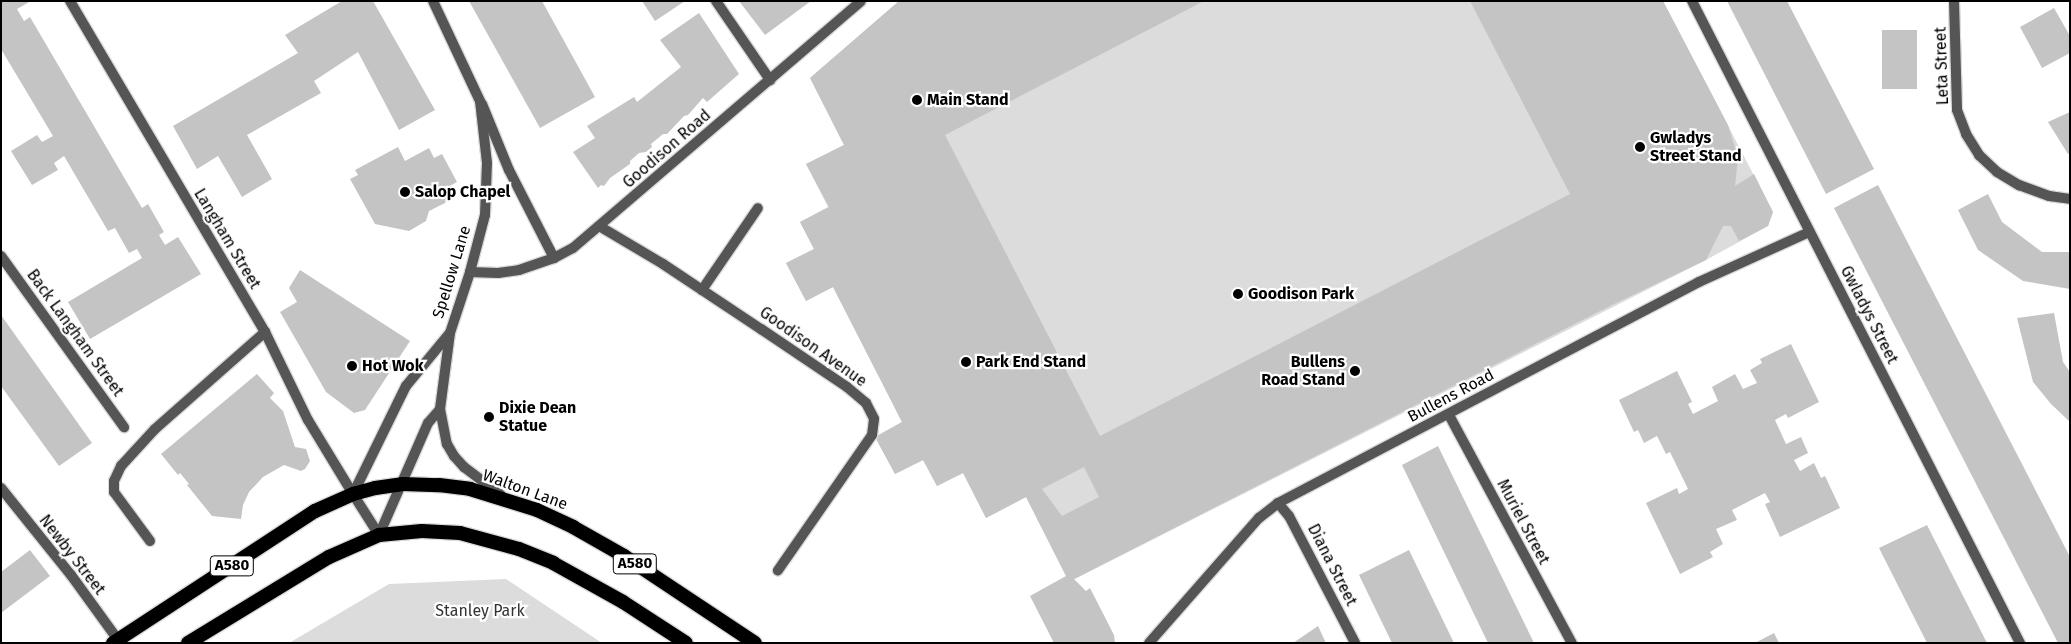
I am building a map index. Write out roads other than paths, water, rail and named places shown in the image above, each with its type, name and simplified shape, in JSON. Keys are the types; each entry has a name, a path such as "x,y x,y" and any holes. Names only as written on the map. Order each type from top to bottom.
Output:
{"highway":[{"name":"Walton Lane","path":"116,641 315,512 353,494 374,488 402,484 439,485 470,489 507,499 537,510 590,536 724,620 755,643"},
{"name":"A580","path":"188,643 328,557 380,535 400,532 443,531 460,533 519,549 581,577 686,643"}],"street":[{"name":"Langham Street","path":"70,1 265,332 308,420 380,535"},
{"name":"Spellow Lane","path":"434,1 510,170 554,258"},
{"path":"716,1 770,80"},
{"name":"Goodison Road","path":"470,272 498,273 519,270 554,258 573,248 862,1"},
{"name":"Gwladys Street","path":"1692,1 2020,643"},
{"name":"Leta Street","path":"1954,1 1957,110 1964,130 1979,155 1997,172 2019,185 2049,196 2070,199"},
{"name":"Spellow Lane","path":"380,535 428,423 440,409 450,333 470,272 485,215 487,163 480,101"},
{"path":"702,290 758,208"},
{"name":"Goodison Avenue","path":"599,226 702,290 847,387 866,403 874,419 872,436 778,570"},
{"name":"Bullens Road","path":"1149,643 1259,518 1278,503 1449,415 1699,282 1809,232"},
{"name":"Back Langham Street","path":"1,256 124,427"},
{"path":"150,541 114,492 114,481 121,466 155,429 265,332"},
{"name":"Spellow Lane","path":"353,494 406,386 450,333"},
{"path":"440,409 447,444 454,456 478,479 507,499"},
{"name":"Muriel Street","path":"1449,415 1572,643"},
{"name":"Newby Street","path":"1,488 70,575 116,641"},
{"name":"Diana Street","path":"1278,503 1289,516 1355,643"}],"place":[{"name":"Main Stand","path":"917,100"},
{"name":"Gwladys Street Stand","path":"1640,147"},
{"name":"Salop Chapel","path":"405,192"},
{"name":"Goodison Park","path":"1238,294"},
{"name":"Park End Stand","path":"966,362"},
{"name":"Hot Wok","path":"352,366"},
{"name":"Bullens Road Stand","path":"1355,371"},
{"name":"Dixie Dean Statue","path":"489,417"}],"park label":[{"name":"Stanley Park","path":"480,611"}]}
